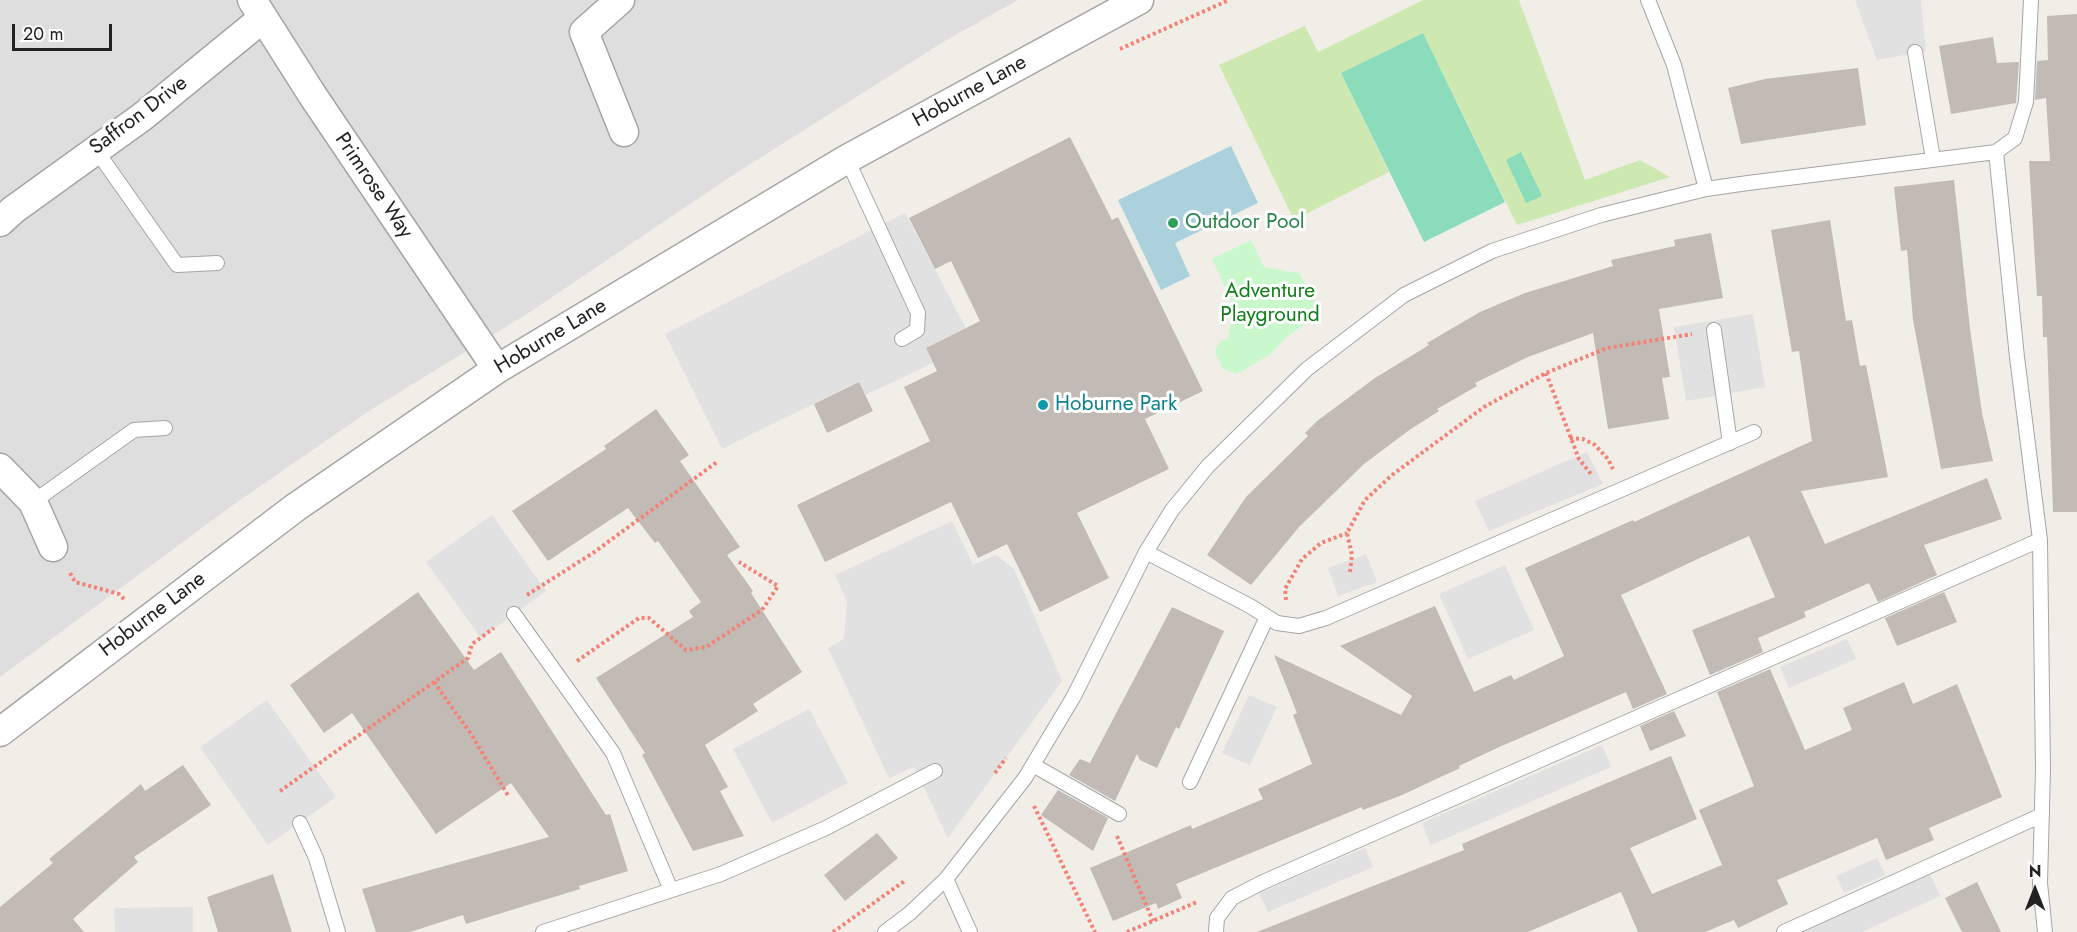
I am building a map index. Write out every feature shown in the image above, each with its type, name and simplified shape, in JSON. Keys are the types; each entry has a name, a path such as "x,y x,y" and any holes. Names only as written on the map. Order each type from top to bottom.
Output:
{"street":[{"path":"620,0 585,32 624,132"},
{"name":"Hoburne Lane","path":"0,732 296,507 497,369 848,159 1139,0"},
{"name":"Saffron Drive","path":"4,209 96,150 141,117 258,9"},
{"name":"Primrose Way","path":"258,9 497,369"},
{"path":"0,468 33,502 53,547"}],"lane":[{"path":"1648,0 1674,65 1706,189"},
{"path":"885,932 910,913 946,879 1022,782 1074,696 1146,552 1172,510 1208,466 1307,369 1404,295 1492,251 1601,215 1706,189 1996,152 2014,138 2026,102 2031,0"},
{"path":"1915,52 1933,159"},
{"path":"96,150 177,265 217,263"},
{"path":"1996,152 2017,357 2040,540 2042,815 2040,883 2045,932"},
{"path":"848,159 918,313 917,330 902,339"},
{"path":"1713,330 1730,443"},
{"path":"33,502 134,430 165,428"},
{"path":"1146,552 1277,623 1299,626 1326,618 1754,432"},
{"path":"1216,932 1218,918 1232,898 1261,883 2040,540"},
{"path":"516,608 557,675 613,753 671,890"},
{"path":"1190,782 1267,617"},
{"path":"1033,765 1119,814"},
{"path":"543,932 722,874 826,828 935,771"},
{"path":"1784,932 2042,815"},
{"path":"300,823 313,851 338,932"},
{"path":"946,879 970,932"}],"path":[{"path":"1114,52 1228,0"},
{"path":"1287,625 1285,589 1302,559 1321,543 1347,533 1365,500 1392,475 1484,407 1546,373 1607,348 1713,330"},
{"path":"1546,373 1579,459 1591,474"},
{"path":"1570,438 1583,439 1595,445 1608,459 1622,489"},
{"path":"280,791 468,658 472,644 516,608 717,462"},
{"path":"1347,533 1352,555 1350,572"},
{"path":"53,547 75,582 119,594 145,622"},
{"path":"557,675 639,618 649,618 686,650 706,647 762,610 778,586 739,562"},
{"path":"434,682 471,734 509,797"},
{"path":"988,782 1008,755"},
{"path":"1022,782 1095,932"},
{"path":"1104,805 1153,921"},
{"path":"833,932 907,880"},
{"path":"1127,932 1212,896 1232,898"}],"shaded area":[{"path":"0,0 1018,0 943,42 727,179 530,312 369,411 233,505 0,677"},
{"path":"1855,0 1921,0 1926,51 1877,60"},
{"path":"905,213 966,328 926,348 933,363 865,395 858,382 722,449 665,334"},
{"path":"1753,314 1765,387 1686,401 1674,327"},
{"path":"1587,452 1603,484 1489,531 1475,501"},
{"path":"492,515 546,591 481,638 426,562"},
{"path":"952,521 973,565 996,555 1014,569 1062,681 948,838 914,767 889,778 828,648 844,639 847,602 835,575"},
{"path":"1366,554 1377,582 1338,596 1328,568"},
{"path":"1505,565 1534,630 1468,659 1439,594"},
{"path":"1847,639 1856,659 1789,688 1780,667"},
{"path":"1249,695 1277,707 1250,765 1222,753"},
{"path":"267,700 336,797 268,845 200,747"},
{"path":"809,709 848,783 772,823 733,749"},
{"path":"1602,745 1611,767 1431,845 1422,823"},
{"path":"1365,848 1373,867 1268,912 1259,893"},
{"path":"1877,858 1885,875 1844,893 1836,876"},
{"path":"1930,874 1940,896 1862,932 1805,932"},
{"path":"193,907 193,932 115,932 114,908"}],"green space":[{"path":"1423,0 1519,0 1585,180 1640,160 1670,177 1517,225 1423,33 1341,73 1389,172 1294,220 1219,65 1305,26 1318,52"},
{"path":"1423,33 1505,202 1424,242 1341,73"},
{"path":"1521,152 1542,196 1526,203 1506,160"},
{"name":"Adventure Playground","path":"1251,240 1264,267 1299,273 1321,312 1288,336 1269,355 1237,374 1223,369 1215,351 1221,340 1228,339 1233,304 1212,259"}],"water":[{"name":"Outdoor Pool","path":"1231,146 1258,203 1175,243 1190,276 1161,290 1118,200"}],"building":[{"path":"2077,14 2077,512 2053,512 2047,337 2043,337 2042,296 2037,296 2029,161 2050,161 2046,98 2035,100 2037,61 2048,60 2047,16"},
{"path":"1993,37 1997,63 2019,62 2016,103 1951,114 1939,46"},
{"path":"1858,68 1866,125 1741,144 1728,88 1765,79"},
{"name":"Hoburne Park","path":"1070,137 1112,220 1118,217 1203,391 1145,419 1169,469 1077,513 1109,578 1040,612 1007,544 978,558 951,502 825,562 797,505 930,441 904,387 937,371 926,348 980,321 951,261 935,269 909,218"},
{"path":"1954,180 1970,329 1982,413 1993,461 1941,469 1913,320 1907,250 1901,251 1894,187"},
{"path":"1830,220 1846,321 1852,320 1860,366 1866,365 1888,477 1801,491 1825,544 1987,478 2002,519 1924,545 1937,575 1878,602 1869,583 1804,612 1806,617 1758,638 1763,652 1710,675 1692,630 1775,597 1749,536 1702,557 1621,595 1667,694 1633,709 1626,692 1497,748 1402,795 1363,810 1362,807 1176,884 1182,898 1158,909 1156,903 1113,921 1090,868 1191,825 1192,829 1263,799 1258,789 1312,764 1293,715 1297,713 1274,655 1401,715 1412,696 1340,646 1435,606 1474,692 1511,675 1514,680 1564,656 1525,568 1633,520 1634,522 1812,441 1799,351 1792,352 1771,230"},
{"path":"1711,233 1723,298 1659,309 1670,377 1662,378 1669,419 1608,429 1593,333 1528,357 1475,383 1477,386 1437,409 1439,411 1364,464 1299,527 1251,585 1207,555 1246,497 1308,436 1305,433 1317,421 1375,378 1429,345 1427,343 1480,312 1525,293 1613,266 1611,260 1675,246 1674,240"},
{"path":"859,382 873,411 827,433 814,404"},
{"path":"656,409 689,455 680,461 740,547 727,555 753,591 751,593 802,672 753,704 758,711 705,745 728,787 720,791 744,836 693,851 642,755 645,753 596,678 693,617 689,611 701,602 658,541 655,543 628,508 548,561 512,511 606,449 604,446"},
{"path":"418,592 474,670 501,652 606,815 610,814 628,871 579,886 580,889 466,924 463,915 410,932 376,932 362,889 549,837 511,783 436,834 352,713 324,733 290,685"},
{"path":"1944,592 1957,622 1897,646 1885,618"},
{"path":"1172,607 1224,631 1179,729 1176,727 1157,768 1140,760 1137,754 1115,801 1069,775 1080,759 1090,763"},
{"path":"1770,669 1805,750 1852,730 1843,708 1904,682 1913,704 1957,684 2002,797 1929,828 1934,840 1886,860 1877,838 1777,880 1788,904 1738,928 1734,920 1705,932 1638,932 1621,892 1528,932 1257,932 1464,850 1462,844 1671,756 1697,819 1630,848 1652,894 1722,865 1699,810 1754,786 1717,692"},
{"path":"1674,711 1686,736 1650,751 1640,726"},
{"path":"183,765 211,805 134,857 138,862 73,919 84,932 0,932 0,907 53,863 49,859 141,784 145,791"},
{"path":"1058,790 1108,818 1093,851 1041,815"},
{"path":"877,833 898,858 845,901 824,875"},
{"path":"273,874 292,932 218,932 207,897"},
{"path":"1977,882 2001,932 1962,932 1945,898"}],"place":[{"name":"Outdoor Pool","path":"1173,223"},
{"name":"Hoburne Park","path":"1043,405"}]}
